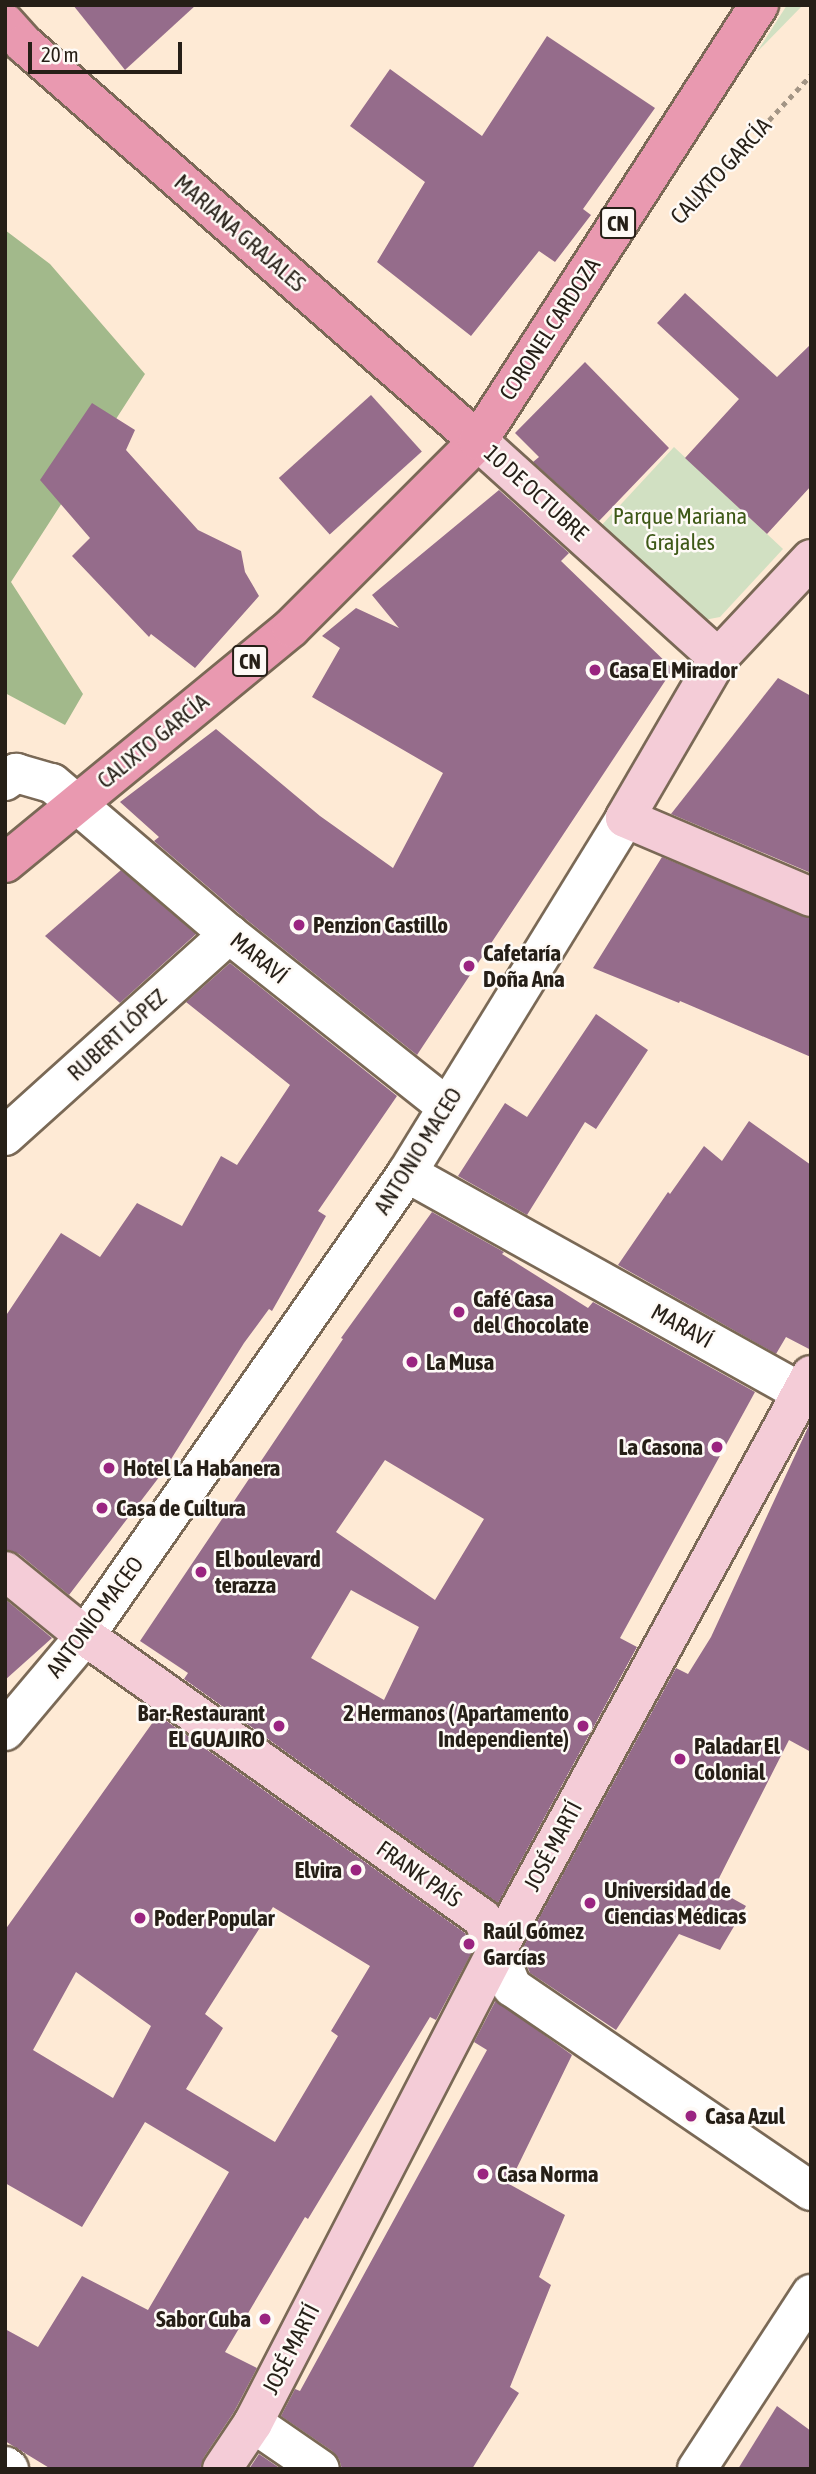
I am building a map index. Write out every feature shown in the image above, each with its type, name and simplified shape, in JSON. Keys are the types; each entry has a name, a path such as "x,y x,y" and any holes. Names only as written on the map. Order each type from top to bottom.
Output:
{"main road":[{"name":"CORONEL CARDOZA","path":"478,441 759,5"},
{"name":"MARIANA GRAJALES","path":"5,23 24,44 478,441"},
{"name":"10 DE OCTUBRE","path":"478,441 718,658"},
{"name":"CALIXTO GARCÍA","path":"5,863 291,628 478,441"},
{"name":"ANTONIO MACEO","path":"625,818 718,658 811,559"},
{"path":"625,818 811,897"},
{"name":"JOSÉ MARTÍ","path":"222,2469 253,2423 497,1950 807,1388"},
{"name":"FRANK PAÍS","path":"5,1571 85,1636 482,1918 497,1950"}],"street":[{"name":"MARAVÍ","path":"5,781 16,773 52,783 229,934 446,1107"},
{"name":"ANTONIO MACEO","path":"5,1731 85,1636 407,1173 625,818"},
{"name":"RUBERT LÓPEZ","path":"5,1136 229,934"},
{"name":"MARAVÍ","path":"407,1173 807,1388"},
{"name":"FRANK PAÍS","path":"497,1950 512,1987 811,2191"},
{"path":"697,2469 811,2294"},
{"path":"253,2423 320,2469"}],"path":[{"name":"CALIXTO GARCÍA","path":"683,212 811,75"}],"green space":[{"path":"787,5 803,5 757,52"},
{"path":"5,230 50,264 145,374 11,582 83,694 65,725 5,693"},
{"name":"Parque Mariana Grajales","path":"674,447 783,549 720,617 699,621 599,528"}],"building":[{"path":"73,5 196,5 125,70"},
{"path":"547,36 655,108 583,209 591,215 555,262 539,251 471,336 377,262 425,182 350,126 390,69 482,136"},
{"path":"685,293 777,377 811,344 811,486 767,534 685,458 739,399 657,323"},
{"path":"585,362 669,448 599,521 533,462 539,457 515,433"},
{"path":"371,395 422,451 330,534 279,478"},
{"path":"92,403 135,430 126,450 198,530 241,551 245,572 259,596 195,668 151,634 149,637 72,556 90,538 40,480"},
{"path":"499,490 569,553 561,561 673,669 417,1055 243,917 154,841 159,837 120,802 216,729 320,816 393,868 443,773 312,697 340,648 322,636 356,608 399,628 372,595"},
{"path":"778,678 811,696 811,873 671,814"},
{"path":"662,857 811,918 811,1057 680,1001 679,1003 593,968"},
{"path":"121,870 196,934 120,1003 45,936"},
{"path":"230,963 397,1096 318,1211 326,1216 272,1311 269,1309 244,1343 163,1472 69,1595 19,1554 5,1550 5,1317 61,1233 100,1257 137,1203 182,1226 221,1156 237,1165 290,1085 186,1002"},
{"path":"596,1014 648,1050 596,1129 585,1122 527,1215 458,1176 505,1103 527,1117"},
{"path":"749,1121 811,1165 811,1350 786,1337 776,1354 618,1265 668,1192 670,1194 704,1146 722,1161"},
{"path":"432,1212 504,1252 502,1254 588,1308 593,1302 755,1392 620,1638 637,1647 498,1903 184,1679 188,1673 140,1641 343,1339 341,1338","holes":["385,1460 484,1519 435,1600 336,1532","351,1590 419,1627 384,1700 311,1658"]},
{"path":"811,1421 811,1752 789,1740 714,1888 746,1906 720,1950 679,1934 616,2030 530,1973 521,1951 676,1668 688,1674 711,1637"},
{"path":"5,1599 52,1638 5,1680"},
{"path":"158,1715 465,1933 473,1950 436,2020 430,2017 308,2219 305,2217 225,2352 257,2368 234,2412 204,2457 200,2469 51,2469 5,2441 5,2329 38,2347 82,2276 148,2310 229,2172 145,2122 82,2227 5,2183 5,1930","holes":["273,1907 370,1966 331,2031 338,2036 275,2142 186,2089 223,2028 205,2014","76,1972 151,2026 113,2098 33,2050"]},
{"path":"496,2000 572,2055 509,2184 565,2215 539,2277 551,2285 510,2387 519,2393 472,2469 342,2469 339,2459 332,2451 281,2416 295,2389 300,2391 487,2050 474,2042"},
{"path":"777,2406 811,2431 811,2469 738,2469"},
{"path":"259,2454 281,2469 249,2469"}],"place":[{"name":"Casa El Mirador","path":"595,670"},
{"name":"Penzion Castillo","path":"299,925"},
{"name":"Cafetaría Doña Ana","path":"469,966"},
{"name":"Café Casa del Chocolate","path":"459,1312"},
{"name":"La Musa","path":"412,1362"},
{"name":"La Casona","path":"717,1447"},
{"name":"Hotel La Habanera","path":"109,1468"},
{"name":"Casa de Cultura","path":"102,1508"},
{"name":"El boulevard terazza","path":"201,1572"},
{"name":"Bar-Restaurant EL GUAJIRO","path":"279,1726"},
{"name":"2 Hermanos ( Apartamento Independiente)","path":"583,1726"},
{"name":"Paladar El Colonial","path":"680,1759"},
{"name":"Elvira","path":"356,1870"},
{"name":"Universidad de Ciencias Médicas","path":"590,1903"},
{"name":"Poder Popular","path":"140,1918"},
{"name":"Raúl Gómez Garcías","path":"469,1944"},
{"name":"Casa Azul","path":"691,2116"},
{"name":"Casa Norma","path":"483,2174"},
{"name":"Sabor Cuba","path":"265,2319"}]}
